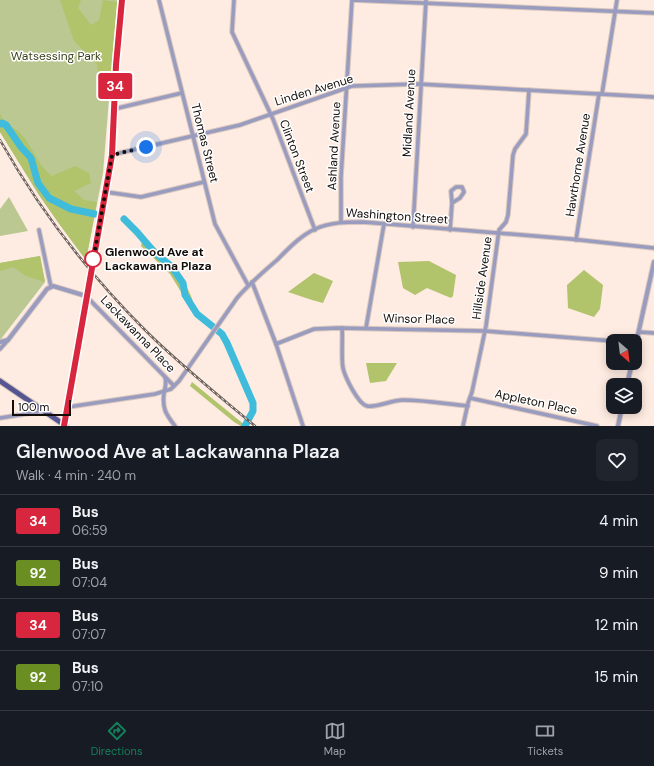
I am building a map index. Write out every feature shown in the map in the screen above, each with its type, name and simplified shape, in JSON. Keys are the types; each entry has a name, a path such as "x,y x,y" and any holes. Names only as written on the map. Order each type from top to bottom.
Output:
{"main road":[{"path":"0,382 65,426"}],"street":[{"path":"65,426 86,296 112,155 122,0"},
{"name":"Thomas Street","path":"159,0 215,224 248,285"},
{"name":"Clinton Street","path":"234,0 232,32 270,114 315,230"},
{"path":"352,0 426,1 654,13"},
{"name":"Ashland Avenue","path":"340,222 341,177 352,0"},
{"path":"522,0 522,6"},
{"name":"Hawthorne Avenue","path":"576,240 617,0"},
{"name":"Midland Avenue","path":"413,227 420,84 426,1"},
{"name":"Linden Avenue","path":"112,155 240,125 352,86 420,84 654,98"},
{"name":"Hillside Avenue","path":"463,426 485,331 498,233 506,222 508,215 513,154 526,134 529,90"},
{"path":"114,109 182,93"},
{"path":"106,192 140,197 204,182"},
{"path":"450,230 452,203 451,190 456,187 462,188 464,192 462,196 452,203"},
{"name":"Washington Street","path":"68,407 155,394 164,392 174,386 248,285 303,237 315,230 340,222 498,233 654,248"},
{"path":"366,328 384,224"},
{"path":"39,230 51,287"},
{"path":"654,262 638,332 654,333"},
{"path":"252,282 276,344 303,426"},
{"path":"0,349 47,289 57,287 86,296"},
{"name":"Lackawanna Place","path":"86,296 174,386"},
{"path":"342,328 343,367 357,398 362,404 367,406 375,406 390,401 403,400 468,406"},
{"name":"Winsor Place","path":"276,344 314,329 342,328 485,331 606,340"},
{"path":"0,342 8,340"},
{"path":"165,377 166,386 163,406 175,426"},
{"name":"Appleton Place","path":"470,398 597,426"},
{"path":"0,418 44,411"},
{"path":"618,426 621,414"}],"green space":[{"name":"Watsessing Park","path":"0,0 117,0 103,173 86,260 39,195 0,132"},
{"path":"60,0 81,0 78,8 91,25 99,20 103,0 117,2 109,95 100,94 97,64 74,41"},
{"path":"0,113 6,123 22,135 39,162 52,176 75,166 89,173 91,183 74,191 84,200 97,202 86,260 39,195 0,132"},
{"path":"9,197 28,231 0,236 0,209"},
{"path":"136,228 163,256 182,280 193,303 194,313 170,274 141,246 142,241"},
{"path":"40,256 45,282 0,339 0,263"},
{"path":"40,256 45,282 26,276 13,267 0,271 0,263"},
{"path":"429,261 456,275 453,296 451,298 427,288 415,295 403,288 398,262"},
{"path":"584,270 603,285 600,309 594,317 568,308 567,285"},
{"path":"314,273 333,281 323,303 288,292"},
{"path":"366,363 397,363 386,381 370,383"},
{"path":"192,382 246,426 241,426 234,422 190,386"}],"waterway":[{"path":"0,124 2,123 6,125 21,147 31,158 38,183 49,198 71,209 95,214"},
{"path":"124,219 155,253 171,266 183,283 185,295 197,314 222,334 253,403 253,411 245,426"}],"railway":[{"path":"0,140 15,166 48,216 66,240 124,309 171,355 255,426"}],"bus line":[{"name":"34","path":"64,426 112,155 116,65 122,0"}],"place":[{"name":"Glenwood Ave at Lackawanna Plaza","path":"93,259"}],"route":[{"path":"93,259 93,261 112,155 146,147"}]}
